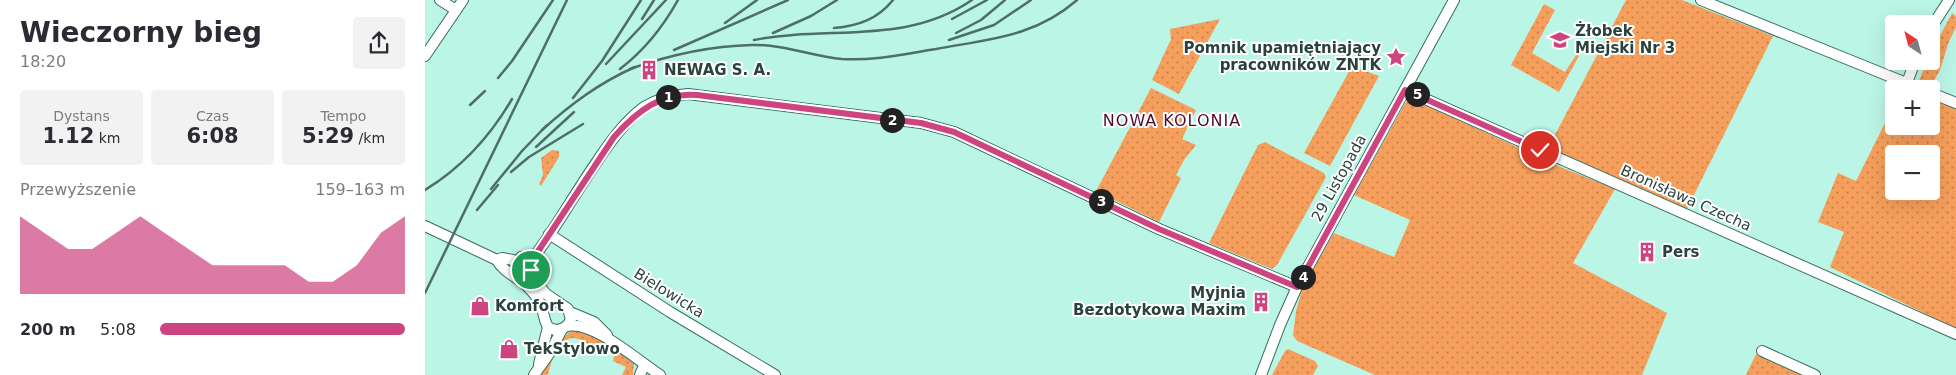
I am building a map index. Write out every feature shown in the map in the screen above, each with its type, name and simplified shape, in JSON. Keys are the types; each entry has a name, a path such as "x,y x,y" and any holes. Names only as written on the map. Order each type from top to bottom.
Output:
{"street":[{"path":"440,0 456,10"},
{"path":"425,56 463,0"},
{"name":"29 Listopada","path":"1261,375 1282,319 1297,287 1453,0"},
{"path":"1701,0 1900,80"},
{"path":"1939,15 1949,0"},
{"name":"Bronisława Czecha","path":"1405,90 1956,334"},
{"path":"531,266 549,234 614,137 626,123 652,103 668,97 688,94 921,123 954,132 1159,229 1297,287"},
{"path":"1940,96 1956,102"},
{"path":"425,226 497,260 512,277 526,285 536,297 548,327 547,338 536,372"},
{"path":"509,272 509,264 549,234"},
{"name":"Bielowicka","path":"549,234 670,312 775,375"},
{"path":"497,260 502,258 525,258 531,266 533,278 546,294 551,299 566,306 570,312 571,319 536,372"},
{"path":"570,312 594,322 611,340 660,375"},
{"path":"548,327 554,330 578,326 611,340"},
{"path":"1762,351 1815,375"},
{"path":"640,375 644,365"}],"shaded area":[{"path":"1626,0 1682,0 1773,36 1687,209 1548,148"},
{"path":"1544,4 1555,10 1532,53 1565,72 1576,55 1579,56 1559,92 1511,65"},
{"path":"1952,13 1956,16 1956,27 1948,44 1940,70 1940,36"},
{"path":"1220,19 1179,94 1152,80 1171,39 1170,29"},
{"path":"1352,66 1379,76 1330,166 1304,153"},
{"path":"1923,70 1940,70 1934,80 1919,80"},
{"path":"1151,88 1196,110 1182,139 1196,145 1184,160 1176,175 1181,178 1159,222 1096,191"},
{"path":"1413,99 1563,168 1615,189 1573,263 1667,313 1642,375 1375,375 1297,341 1293,335 1296,311 1304,283 1334,233 1394,257 1410,220 1354,195 1405,103"},
{"path":"1940,102 1956,108 1956,329 1830,267 1844,232 1818,222 1838,173 1856,181 1885,123 1885,135 1940,135"},
{"path":"1265,142 1324,173 1326,177 1277,265 1272,269 1209,243 1258,145"},
{"path":"552,150 559,151 559,157 541,186 539,184 543,175 541,158"},
{"path":"580,323 634,364 633,375 622,375 626,367 613,361 614,356 590,345 589,342 588,344 574,338 568,339 560,346 553,358 548,375 541,375 557,343"},
{"path":"1288,349 1315,361 1318,366 1313,375 1272,375 1285,351"},
{"path":"1756,354 1804,375 1746,375"}],"railway":[{"path":"498,78 512,61 553,0"},
{"path":"425,293 567,0"},
{"path":"573,98 602,61 641,0"},
{"path":"642,19 654,0"},
{"path":"606,64 666,0"},
{"path":"620,69 653,38 678,0"},
{"path":"725,23 757,0"},
{"path":"674,50 788,0"},
{"path":"773,33 811,16 837,0"},
{"path":"834,28 859,23 874,17 893,0"},
{"path":"754,40 782,36 893,29 920,24 946,14 972,0"},
{"path":"952,19 987,0"},
{"path":"956,33 981,20 1005,0"},
{"path":"949,40 994,25 1031,0"},
{"path":"630,69 690,52 752,45 775,46 842,59 865,59 901,55 1011,35 1045,22 1077,0"},
{"path":"542,130 586,95 609,80 635,67"},
{"path":"470,105 485,91"},
{"path":"425,190 451,172 474,150 495,125 512,99"},
{"path":"536,147 574,112"},
{"path":"511,172 529,157 583,124"},
{"path":"491,189 522,151 547,125"},
{"path":"477,210 498,185"}],"place":[{"name":"Żłobek Miejski Nr 3","path":"1560,40"},
{"name":"Pomnik upamiętniający pracowników ZNTK","path":"1396,57"},
{"name":"NEWAG S. A.","path":"649,70"},
{"name":"Pers","path":"1647,252"},
{"name":"Myjnia Bezdotykowa Maxim","path":"1261,302"},
{"name":"Komfort","path":"480,306"},
{"name":"TekStylowo","path":"509,349"}],"district":[{"name":"NOWA KOLONIA","path":"1172,120"}],"route":[{"path":"531,270 537,253 614,137 643,108 660,99 679,94 921,123 954,132 1159,229 1297,287 1405,90 1540,150"}]}
